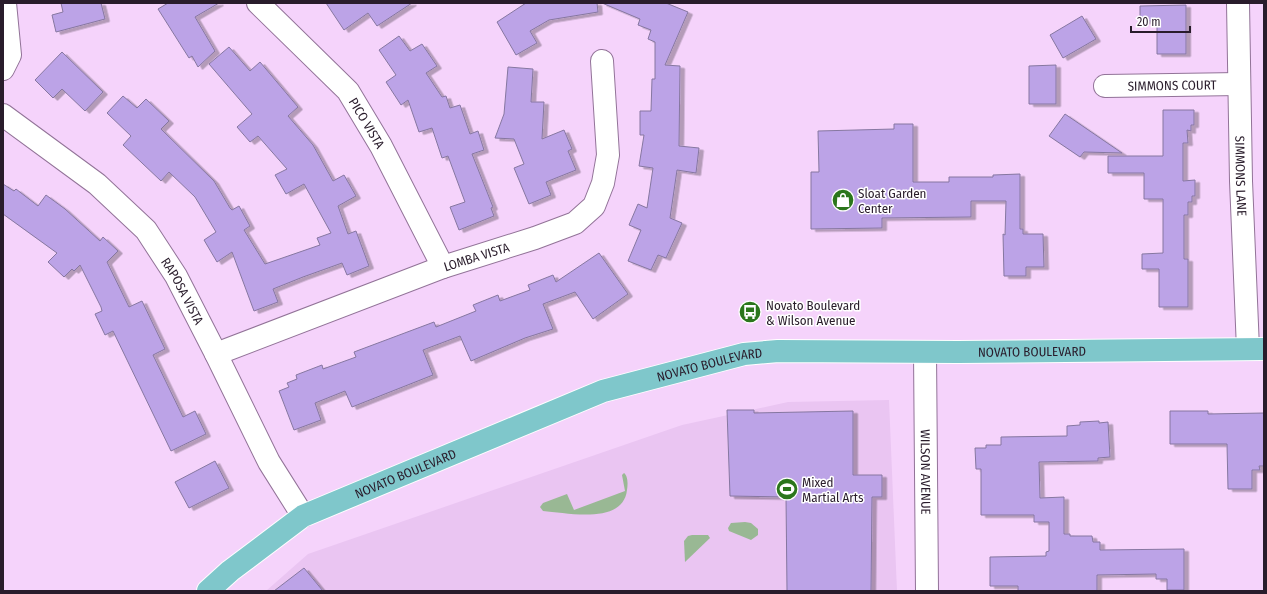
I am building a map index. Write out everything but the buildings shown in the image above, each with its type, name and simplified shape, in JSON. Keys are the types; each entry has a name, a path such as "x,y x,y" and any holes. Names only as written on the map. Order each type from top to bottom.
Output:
{"main road":[{"name":"NOVATO BOULEVARD","path":"208,591 230,571 302,516 603,391 744,354 778,351 925,352 1256,349"}],"street":[{"path":"3,69 10,55 5,3"},
{"name":"PICO VISTA","path":"258,3 348,92 381,146 443,267"},
{"name":"SIMMONS LANE","path":"1238,3 1240,182 1256,349"},
{"name":"LOMBA VISTA","path":"216,354 443,267 535,238 575,223 594,206 603,183 608,155 602,60"},
{"name":"SIMMONS COURT","path":"1105,86 1239,84"},
{"name":"RAPOSA VISTA","path":"3,115 97,184 146,230 176,276 269,462 302,516"},
{"name":"WILSON AVENUE","path":"925,352 927,591"}],"shaded area":[{"path":"889,400 897,591 266,591 308,554 682,425 788,402"}],"green space":[{"path":"624,473 628,485 623,501 616,508 605,513 580,514 543,511 540,507 543,503 567,494 574,510 625,491 622,475"},
{"path":"731,523 751,523 758,529 758,535 751,540 729,531 728,528"},
{"path":"708,535 710,538 685,562 684,541 688,536"}],"place":[{"name":"Sloat Garden Center","path":"843,200"},
{"name":"Novato Boulevard & Wilson Avenue","path":"750,312"},
{"name":"Mixed Martial Arts","path":"787,489"}]}
